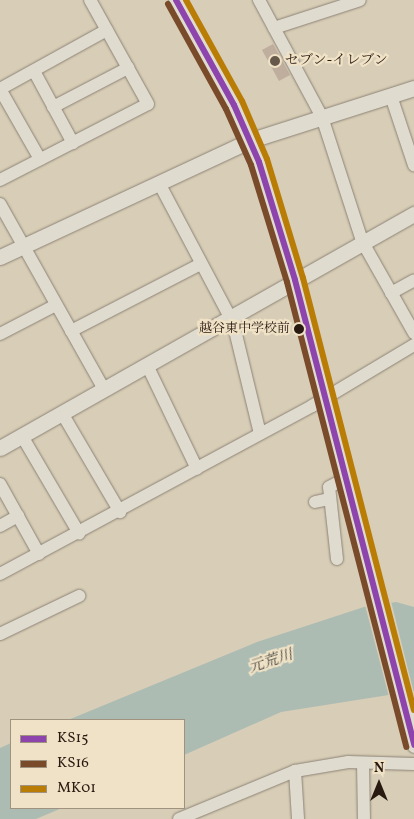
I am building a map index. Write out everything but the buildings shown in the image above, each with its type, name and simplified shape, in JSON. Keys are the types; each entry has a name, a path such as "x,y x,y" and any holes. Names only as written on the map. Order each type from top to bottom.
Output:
{"street":[{"path":"0,180 148,104 90,0"},
{"path":"176,0 251,140 295,280 414,745"},
{"path":"259,0 322,117 362,241 414,333"},
{"path":"274,28 336,4 360,0"},
{"path":"40,159 0,89 107,30"},
{"path":"53,107 128,68"},
{"path":"34,71 73,142"},
{"path":"0,257 251,140 414,88"},
{"path":"391,96 414,165"},
{"path":"159,184 231,318 260,434"},
{"path":"0,204 104,389"},
{"path":"0,448 231,318 362,241 414,214"},
{"path":"71,331 202,264"},
{"path":"391,293 414,280"},
{"path":"0,334 56,305"},
{"path":"0,574 120,512 325,398 414,345"},
{"path":"146,365 196,469"},
{"path":"62,413 120,512"},
{"path":"22,436 79,533"},
{"path":"337,560 329,487 345,479"},
{"path":"0,484 39,554"},
{"path":"315,502 329,499"},
{"path":"0,526 18,516"},
{"path":"0,634 80,596"},
{"path":"363,763 364,819"},
{"path":"179,819 295,771 363,763 414,764"},
{"path":"295,771 298,819"}],"water":[{"name":"元荒川","path":"396,602 414,607 414,691 281,712 185,755 185,719 70,719 257,642 364,607"},
{"path":"10,743 10,809 60,809 36,819 0,819 0,748"}],"pier":[{"path":"391,601 414,693 389,697 365,605"}],"transit line":[{"name":"KS15","path":"176,0 234,105 259,162 295,280 414,745"},
{"name":"MK01","path":"186,0 242,101 267,159 303,278 414,710"},
{"name":"KS16","path":"168,4 226,109 251,165 287,282 406,747"}],"place":[{"name":"セブン-イレブン","path":"275,61"},
{"name":"越谷東中学校前","path":"299,329"}]}
